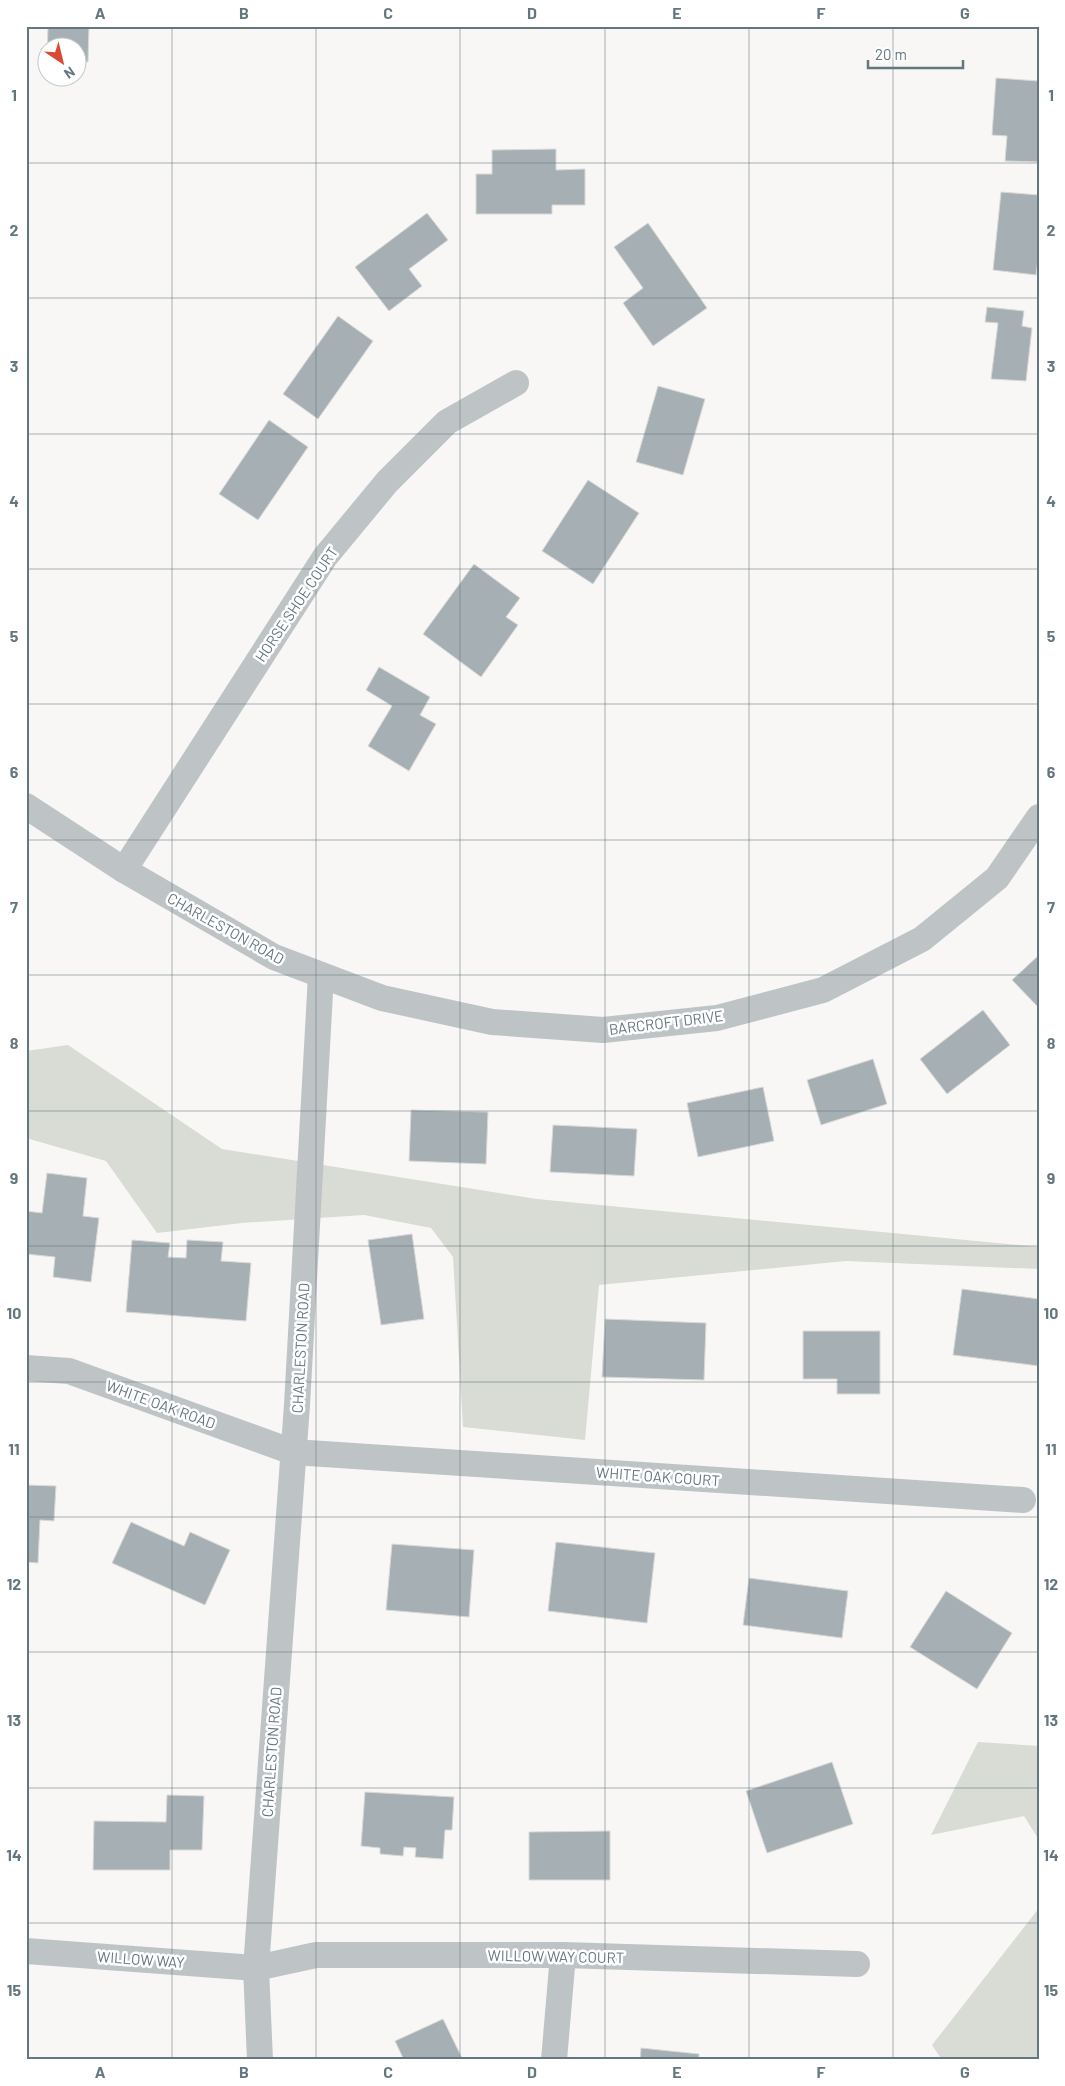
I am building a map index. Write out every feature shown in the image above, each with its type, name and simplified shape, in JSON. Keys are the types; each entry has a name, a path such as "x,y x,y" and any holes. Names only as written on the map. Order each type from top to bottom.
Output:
{"street":[{"name":"HORSE SHOE COURT","path":"124,870 325,557 387,482 447,422 516,383"},
{"name":"CHARLESTON ROAD","path":"26,806 124,870 274,957 321,975 293,1452 256,1968 260,2060"},
{"name":"BARCROFT DRIVE","path":"321,975 382,998 492,1022 602,1030 716,1018 823,990 922,939 997,878 1039,817"},
{"name":"WHITE OAK ROAD","path":"26,1368 69,1371 293,1452"},
{"name":"WHITE OAK COURT","path":"293,1452 1023,1500"},
{"name":"WILLOW WAY","path":"26,1951 256,1968"},
{"name":"WILLOW WAY COURT","path":"256,1968 316,1955 563,1954 857,1964"},
{"path":"554,2060 563,1954"}],"shaded area":[{"path":"68,1045 222,1149 537,1199 1039,1247 1039,1269 846,1261 599,1285 585,1440 463,1427 453,1257 431,1228 364,1215 242,1223 157,1233 106,1161 26,1138 26,1051"},
{"path":"978,1742 1039,1746 1039,1840 1024,1816 931,1835"},
{"path":"1039,1908 1039,2060 942,2060 932,2045"}],"building":[{"path":"48,26 89,26 88,62 88,38 48,38"},
{"path":"996,78 1039,81 1039,162 1005,161 1007,136 992,135"},
{"path":"556,149 556,170 585,169 585,205 552,205 552,214 476,214 476,174 492,174 492,150"},
{"path":"1001,192 1039,195 1039,252 1036,275 993,270"},
{"path":"427,213 448,240 409,269 422,286 389,311 355,267"},
{"path":"648,223 707,308 653,346 623,303 643,288 614,247"},
{"path":"987,307 1024,311 1022,326 1032,328 1026,381 991,379 998,323 985,322"},
{"path":"338,316 373,341 318,419 283,394"},
{"path":"658,386 705,399 683,475 636,462"},
{"path":"269,420 308,447 258,520 219,494"},
{"path":"588,480 639,513 593,584 542,551"},
{"path":"474,564 520,598 506,617 518,625 481,677 423,634"},
{"path":"379,667 430,697 420,715 436,724 409,771 368,746 392,706 366,690"},
{"path":"1039,955 1039,1008 1012,980"},
{"path":"983,1010 1010,1045 947,1094 920,1059"},
{"path":"873,1059 887,1104 821,1125 807,1080"},
{"path":"763,1087 774,1141 698,1157 687,1103"},
{"path":"411,1110 488,1112 486,1164 409,1161"},
{"path":"553,1125 637,1129 634,1176 550,1172"},
{"path":"47,1173 87,1178 83,1216 99,1218 91,1282 53,1277 55,1257 26,1254 26,1211 42,1213"},
{"path":"412,1234 424,1319 381,1325 368,1240"},
{"path":"132,1240 170,1243 168,1257 186,1258 187,1240 223,1242 221,1261 251,1263 246,1321 126,1312"},
{"path":"962,1289 1039,1299 1039,1366 953,1355"},
{"path":"605,1319 706,1323 704,1380 602,1377"},
{"path":"803,1331 880,1331 880,1394 837,1394 837,1379 803,1379"},
{"path":"26,1485 56,1486 54,1521 40,1520 38,1563 26,1562"},
{"path":"131,1522 184,1546 190,1532 230,1550 205,1605 112,1563"},
{"path":"556,1542 655,1553 647,1623 548,1611"},
{"path":"392,1544 474,1550 469,1617 386,1610"},
{"path":"749,1578 848,1591 842,1638 743,1625"},
{"path":"946,1591 1012,1633 977,1689 910,1647"},
{"path":"832,1762 853,1824 767,1853 746,1791"},
{"path":"365,1792 454,1797 452,1830 445,1830 443,1859 415,1857 416,1848 404,1847 403,1856 380,1854 380,1848 361,1846"},
{"path":"167,1795 204,1796 202,1850 170,1850 170,1870 93,1870 94,1821 166,1822"},
{"path":"610,1831 610,1880 529,1880 529,1832"},
{"path":"443,2019 463,2060 404,2060 395,2041"},
{"path":"641,2048 699,2054 699,2060 640,2060"}]}
